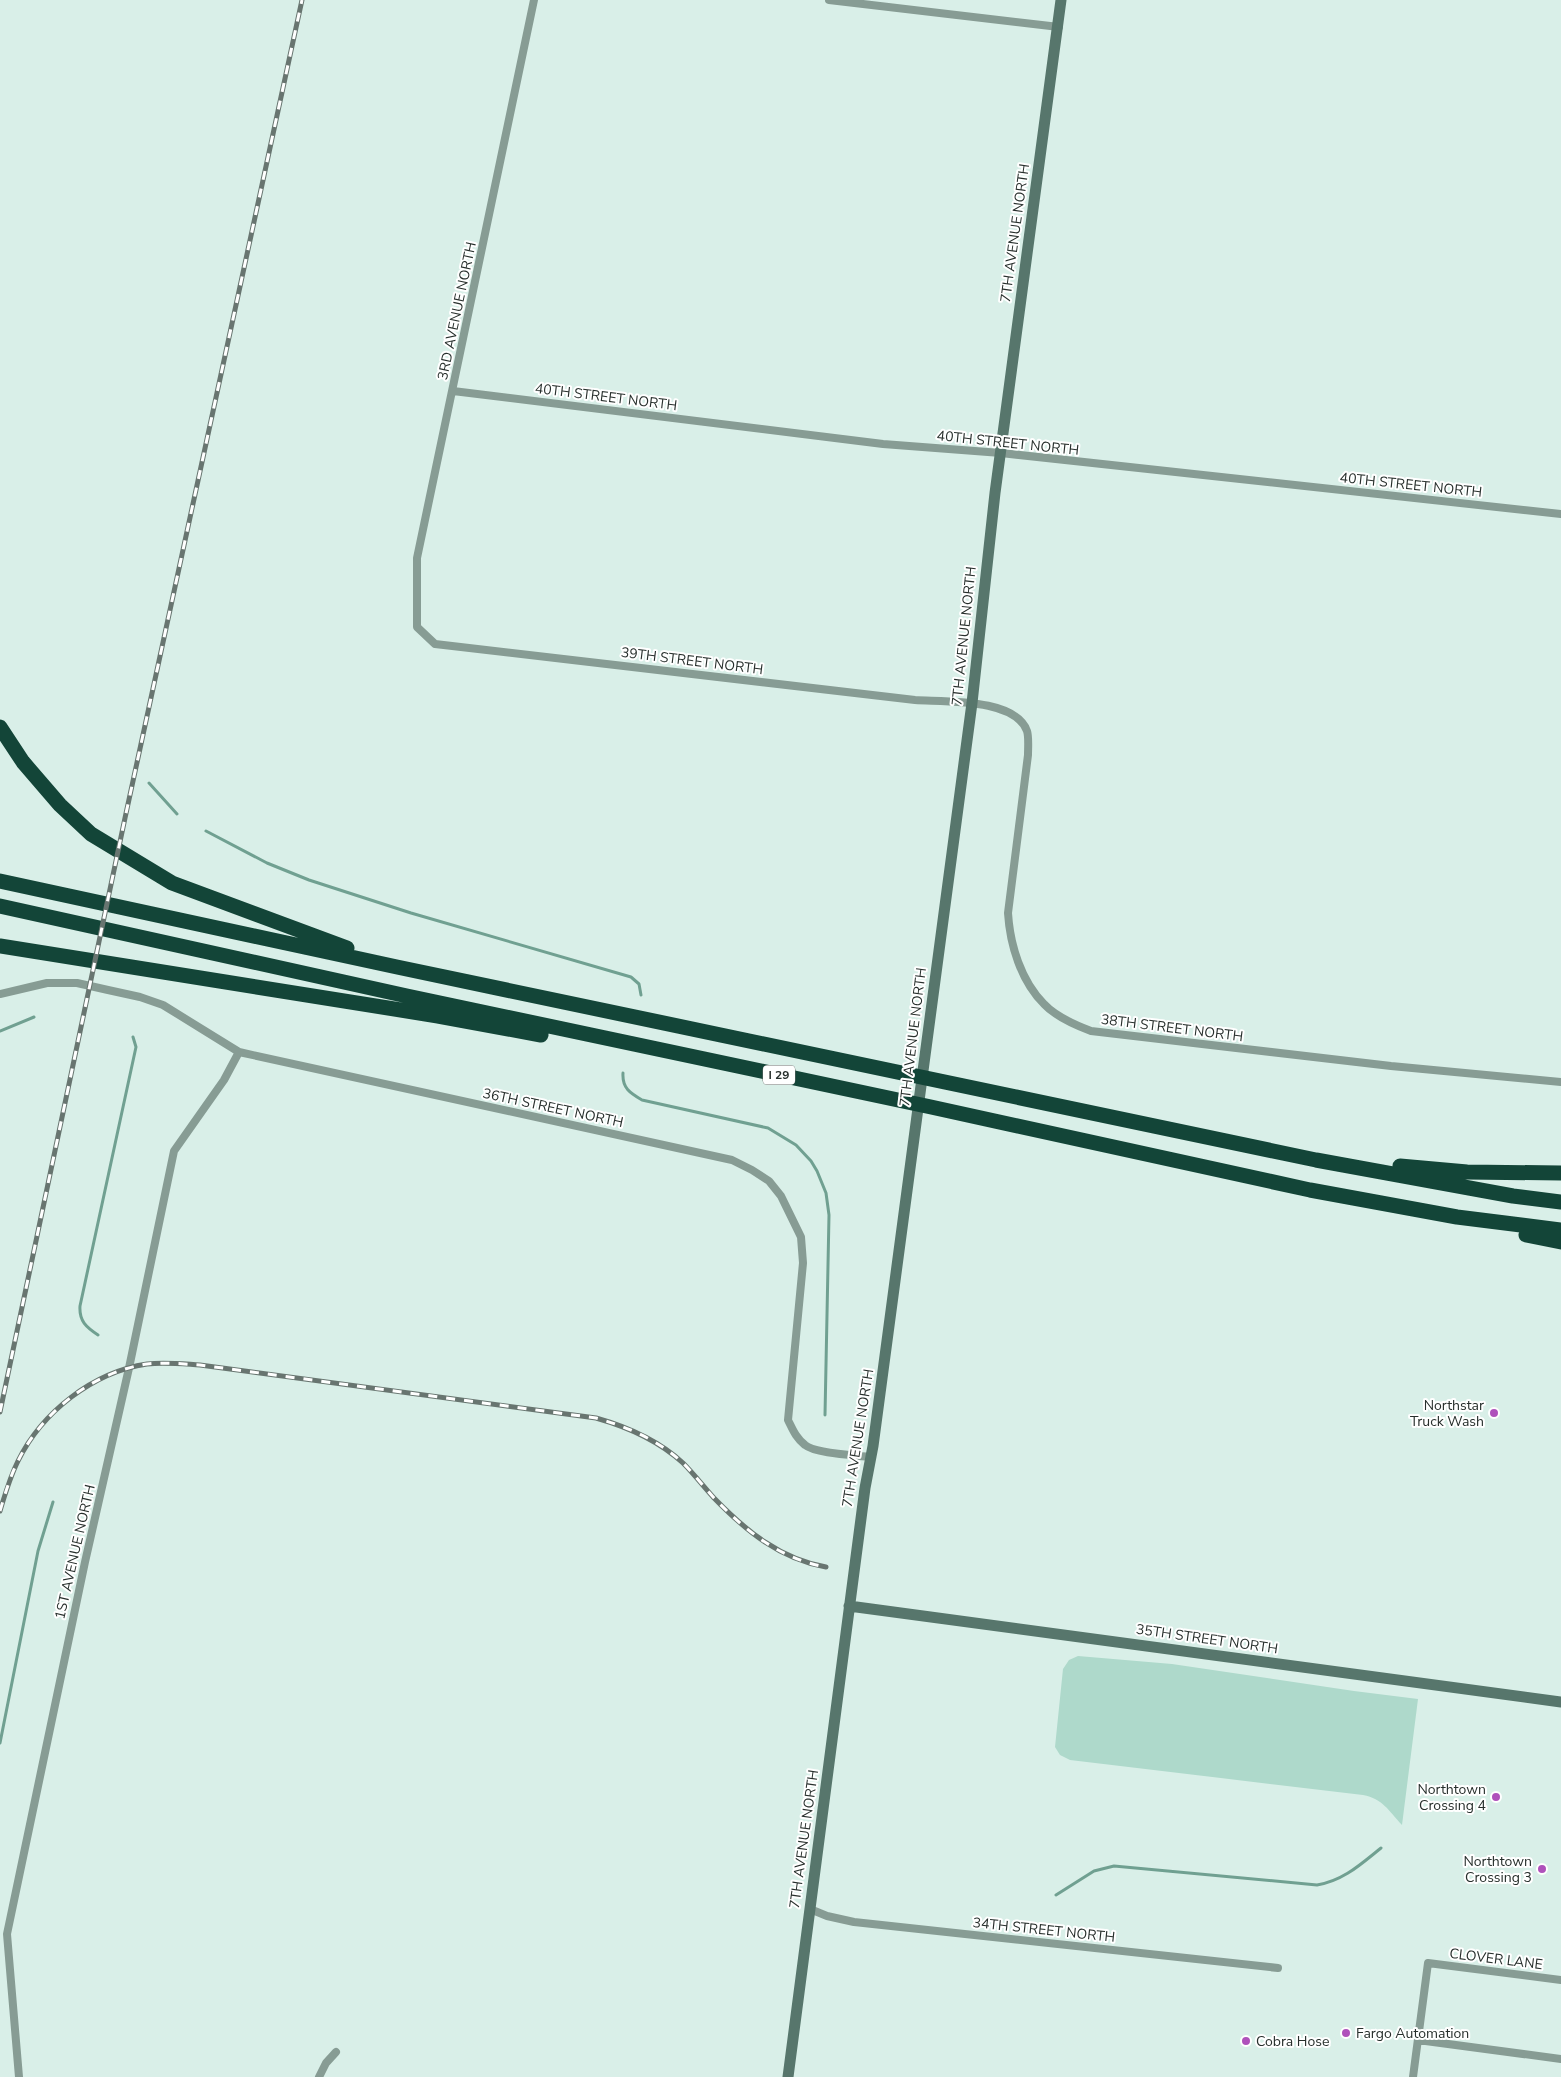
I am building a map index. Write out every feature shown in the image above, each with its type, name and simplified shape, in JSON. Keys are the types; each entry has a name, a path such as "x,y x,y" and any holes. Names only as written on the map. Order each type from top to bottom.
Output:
{"highway":[{"path":"0,727 23,762 60,805 91,834 172,882 397,967"},
{"name":"I 29","path":"0,881 397,967 1316,1160 1513,1196 1561,1202"},
{"name":"I 29","path":"0,906 1310,1190 1457,1217 1561,1230"},
{"path":"0,946 438,1016 565,1039 665,1051"},
{"path":"1316,1160 1467,1172 1561,1173"},
{"path":"1457,1217 1561,1242"}],"street":[{"name":"3RD AVENUE NORTH","path":"417,628 417,558 534,0"},
{"path":"829,0 1059,27"},
{"name":"7TH AVENUE NORTH","path":"788,2077 865,1488 871,1457 915,1142 972,703 1001,453 1059,27 1061,0"},
{"name":"40TH STREET NORTH","path":"453,391 883,444 1001,453 1561,514"},
{"name":"39TH STREET NORTH","path":"417,628 435,644 915,700 972,703"},
{"name":"38TH STREET NORTH","path":"972,703 1003,709 1020,720 1028,732 1028,755 1008,913 1009,933 1017,959 1029,983 1045,1005 1072,1023 1091,1031 1334,1059 1561,1082"},
{"name":"36TH STREET NORTH","path":"0,994 47,983 77,983 132,995 163,1005 239,1052 732,1160 752,1170 769,1181 781,1196 801,1237 803,1263 788,1420 795,1436 807,1447 833,1453 871,1457"},
{"name":"1ST AVENUE NORTH","path":"19,2077 7,1934 85,1562 129,1368 174,1151 224,1080 239,1052"},
{"name":"35TH STREET NORTH","path":"849,1606 1561,1702"},
{"name":"34TH STREET NORTH","path":"810,1909 827,1916 854,1922 1278,1968"},
{"name":"CLOVER LANE","path":"1418,2040 1428,1963 1561,1980"},
{"path":"1413,2077 1418,2040 1561,2059"},
{"path":"319,2077 326,2063 336,2052"}],"green space":[{"path":"1078,1656 1172,1664 1418,1699 1402,1825 1380,1802 1363,1795 1070,1760 1060,1755 1055,1747 1063,1669 1069,1660"}],"waterway":[{"path":"149,783 177,814"},
{"path":"206,831 267,863 309,880 411,913 631,977 639,984 641,995"},
{"path":"0,1031 34,1017"},
{"path":"98,1335 82,1320 80,1306 136,1047 133,1037"},
{"path":"623,1073 625,1086 642,1100 768,1128 796,1145 811,1161 817,1171 826,1193 829,1215 825,1415"},
{"path":"0,1743 38,1551 53,1502"},
{"path":"1056,1895 1094,1871 1114,1866 1317,1885 1343,1876 1381,1848"}],"railway":[{"path":"0,1412 125,818 302,0"},
{"path":"0,1511 13,1473 28,1443 55,1411 71,1397 89,1385 127,1368 154,1363 174,1363 596,1418 642,1435 673,1455 687,1467 726,1510 765,1542 794,1557 826,1567"}],"place":[{"name":"Northstar Truck Wash","path":"1494,1413"},
{"name":"Northtown Crossing 4","path":"1496,1797"},
{"name":"Northtown Crossing 3","path":"1542,1869"},
{"name":"Fargo Automation","path":"1346,2033"},
{"name":"Cobra Hose","path":"1246,2041"}]}
